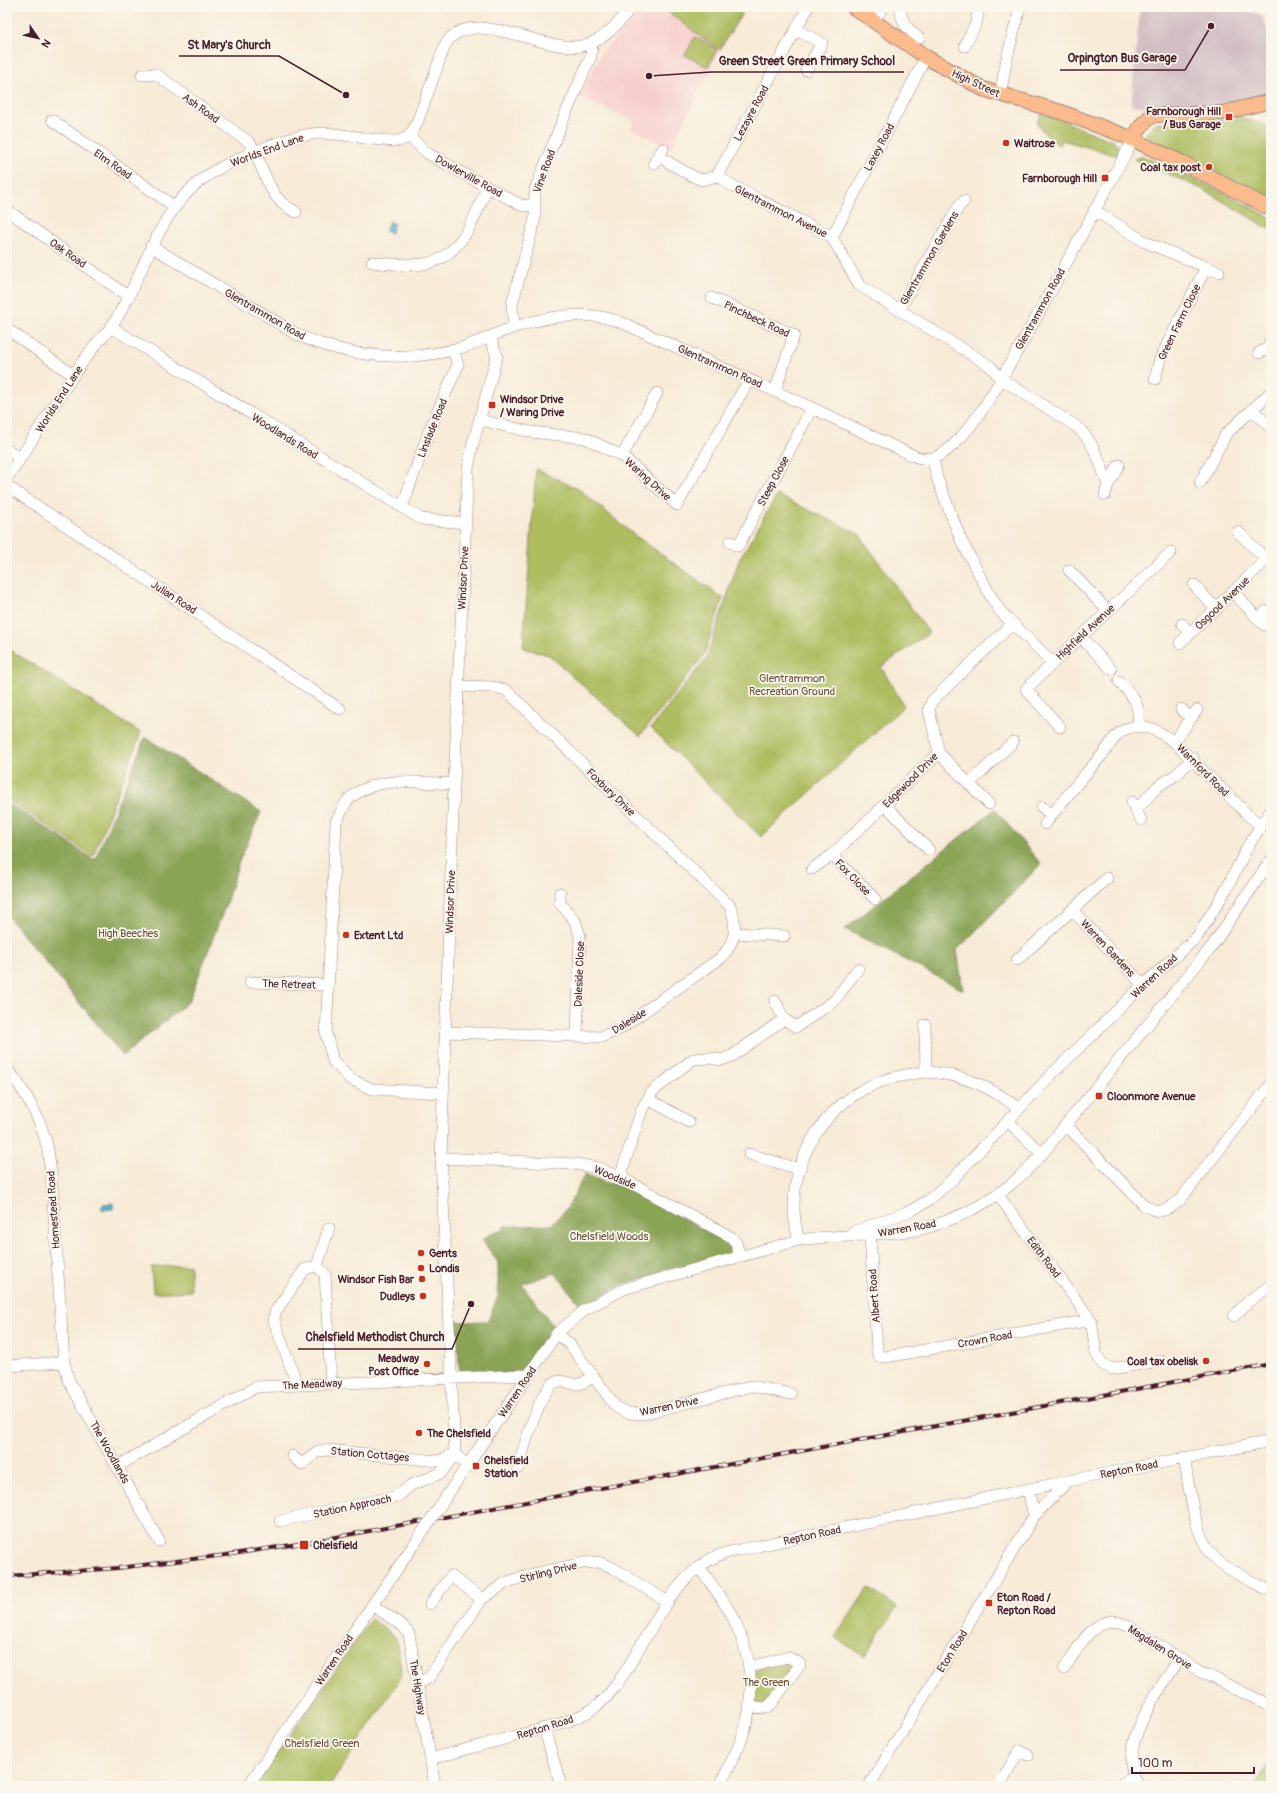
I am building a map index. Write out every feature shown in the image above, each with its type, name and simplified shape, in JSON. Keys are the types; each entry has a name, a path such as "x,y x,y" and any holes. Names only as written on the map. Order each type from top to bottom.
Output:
{"main road":[{"name":"High Street","path":"853,7 926,57 977,86 1000,95 1075,116 1133,140 1185,164 1271,209"},
{"path":"1133,140 1142,124 1151,116 1223,113 1271,101"}],"street":[{"path":"409,136 417,123 445,45 451,37 459,31 485,28 570,46 581,46 592,43 609,31 631,7"},
{"name":"Lezayre Road","path":"717,176 808,7"},
{"path":"873,22 883,7"},
{"path":"900,7 901,17 907,29 919,38"},
{"path":"965,46 978,21 978,7"},
{"path":"1000,95 1007,58 1020,7"},
{"path":"796,30 822,43 806,70"},
{"name":"Vine Road","path":"514,327 512,304 535,219 535,190 562,122 591,56 592,43"},
{"name":"Laxey Road","path":"832,237 926,57"},
{"name":"Ash Road","path":"142,75 156,74 250,143 256,152 274,193 283,204 296,212"},
{"name":"Elm Road","path":"52,120 175,207"},
{"name":"Worlds End Lane","path":"7,478 73,375 111,327 129,297 151,246 175,207 186,193 199,181 222,167 256,152 310,134 337,134 396,141 409,136"},
{"name":"Dowlerville Road","path":"409,136 427,153 487,187 523,206 534,204"},
{"name":"Glentrammon Road","path":"151,246 289,330 315,342 342,350 382,355 416,356 453,349 490,337 514,327 559,316 576,315 606,317 625,324 775,391 918,458 933,459 948,450 963,435 1001,379 1133,140"},
{"path":"658,156 690,175 702,180 717,176"},
{"name":"Glentrammon Avenue","path":"717,176 733,186 832,237 859,285 990,366 1001,379 1076,426 1091,442 1107,490 1119,464"},
{"path":"372,262 387,264 424,264 437,260 447,253 463,238 468,231 487,187"},
{"name":"Glentrammon Gardens","path":"900,310 958,203"},
{"name":"Oak Road","path":"7,210 129,297"},
{"path":"1094,210 1138,238 1219,272"},
{"name":"Green Farm Close","path":"1155,379 1160,359 1206,267"},
{"name":"Pinchbeck Road","path":"712,298 794,334 775,391"},
{"name":"Woodlands Road","path":"111,327 422,519 466,523"},
{"path":"7,329 73,375"},
{"name":"Windsor Drive","path":"455,1454 441,1158 443,1092 454,784 468,469 472,446 497,356 490,337"},
{"name":"Linslade Road","path":"402,507 430,429 458,365 453,349"},
{"name":"Waring Drive","path":"480,420 531,432 585,438 622,456 677,505 749,380"},
{"path":"622,456 657,392"},
{"path":"1200,483 1226,434 1271,392"},
{"name":"Steep Close","path":"730,542 738,546 812,408"},
{"path":"1252,409 1271,428"},
{"path":"7,449 20,459"},
{"name":"Highfield Avenue","path":"933,459 937,478 961,540 990,595 1000,611 1052,663 1171,552"},
{"name":"Julian Road","path":"7,486 340,708"},
{"path":"1238,532 1269,558"},
{"name":"Osgood Avenue","path":"1180,643 1269,558"},
{"path":"1069,570 1108,611"},
{"path":"1194,585 1216,609"},
{"path":"1233,592 1262,618"},
{"name":"Edgewood Drive","path":"812,869 832,855 939,753 929,710 932,701 1012,624"},
{"name":"Osgood Avenue","path":"1182,624 1190,634"},
{"path":"1081,637 1111,669"},
{"path":"1052,663 1026,689 1060,727"},
{"path":"1042,807 1048,819 1082,776 1102,754 1114,737 1127,729 1138,727 1139,712 1137,702 1119,681"},
{"name":"Foxbury Drive","path":"459,686 493,687 506,690 730,906 735,919 734,933"},
{"path":"1174,742 1194,713 1181,709"},
{"name":"Warnford Road","path":"1138,727 1149,727 1174,742 1193,758 1250,817 1261,825"},
{"path":"970,783 1013,742"},
{"path":"939,753 970,783 988,804"},
{"path":"1141,820 1134,805 1177,774 1193,758"},
{"path":"443,1092 372,1089 350,1079 333,1061 326,1033 336,822 349,799 367,786 389,782 454,784"},
{"path":"885,805 929,850"},
{"name":"Warren Road","path":"845,1235 912,1210 929,1200 953,1179 1019,1109 1143,985 1196,937 1227,888 1248,846 1271,810"},
{"name":"Fox Close","path":"832,855 875,899"},
{"name":"Warren Road","path":"248,1786 557,1333 586,1309 624,1289 800,1240 845,1235 870,1235 931,1226 965,1214 998,1195 1024,1174 1042,1154 1210,949 1271,860"},
{"name":"Warren Gardens","path":"1017,960 1107,878"},
{"name":"Daleside Close","path":"560,893 560,903 575,921 580,936 577,1037"},
{"name":"Warren Gardens","path":"1072,910 1143,985"},
{"path":"734,933 784,936"},
{"name":"Daleside","path":"445,1032 601,1037 618,1030 722,957 732,946 734,933"},
{"path":"775,1001 784,1019 796,1027 834,1001 853,971"},
{"name":"The Retreat","path":"250,982 328,985"},
{"path":"620,1177 642,1109 652,1092 694,1058 721,1060 732,1056 784,1019"},
{"path":"925,1025 926,1072"},
{"name":"Homestead Road","path":"7,1068 18,1082 36,1117 46,1142 51,1172 64,1362"},
{"path":"800,1240 795,1225 793,1196 799,1169 808,1146 821,1125 838,1107 862,1090 891,1077 926,1072 955,1076 980,1084 1000,1094 1019,1109"},
{"path":"1066,1125 1143,1204 1151,1210 1161,1211 1171,1208 1180,1200 1271,1084"},
{"path":"648,1099 689,1122"},
{"path":"1008,1121 1042,1154"},
{"path":"749,1154 799,1169"},
{"name":"Woodside","path":"441,1158 576,1164 598,1168 620,1177 731,1237 736,1243 740,1256"},
{"name":"Edith Road","path":"998,1195 1091,1320"},
{"path":"318,1266 329,1228"},
{"name":"Albert Road","path":"870,1235 877,1351 880,1357"},
{"path":"318,1266 325,1274 331,1383"},
{"path":"297,1384 274,1321 275,1312 305,1270 318,1266"},
{"path":"1234,1316 1249,1301 1271,1285"},
{"path":"1091,1320 1096,1353 1102,1364 1112,1369 1160,1361"},
{"name":"Crown Road","path":"880,1357 1091,1320"},
{"name":"Warren Drive","path":"557,1333 571,1346 616,1407 628,1413 643,1414 752,1386 791,1394"},
{"path":"7,1366 64,1362"},
{"name":"The Woodlands","path":"64,1362 70,1381 159,1541"},
{"name":"The Meadway","path":"118,1466 256,1387 528,1375"},
{"path":"518,1468 531,1424 543,1398 552,1384 561,1381 579,1384 593,1377"},
{"name":"Repton Road","path":"430,1760 544,1728 576,1717 593,1708 609,1694 620,1681 668,1602 684,1580 699,1567 716,1556 1028,1489 1271,1441"},
{"name":"Station Cottages","path":"292,1456 302,1464 318,1451 328,1450 438,1461 455,1454"},
{"path":"455,1454 467,1466"},
{"name":"Station Approach","path":"280,1521 398,1496 411,1485 441,1473 455,1454"},
{"path":"1184,1457 1198,1528 1205,1545 1217,1560 1236,1574 1271,1591"},
{"name":"Eton Road","path":"869,1786 1034,1516 1068,1481"},
{"path":"1028,1489 1034,1516"},
{"name":"Stirling Drive","path":"418,1683 429,1678 482,1599 505,1583 528,1575 583,1563 599,1562 613,1568 668,1602"},
{"path":"699,1567 723,1601 738,1629 750,1667 751,1707 742,1742 718,1786"},
{"path":"430,1604 452,1576 482,1599"},
{"name":"The Highway","path":"372,1605 403,1626 409,1634 435,1786"},
{"name":"Magdalen Grove","path":"1064,1669 1086,1637 1096,1627 1108,1621 1118,1622 1128,1626 1179,1660 1271,1706"},
{"path":"750,1667 788,1657 800,1665 767,1708 751,1707"},
{"path":"1117,1786 1136,1782 1131,1762 1134,1744 1143,1719 1155,1696 1179,1660"},
{"path":"544,1728 561,1786"},
{"path":"999,1786 1019,1751 1028,1755"}],"shaded area":[{"path":"641,7 662,7 705,40 720,49 671,148 631,129 634,121 580,98 601,53 633,19"},
{"path":"1140,7 1237,7 1261,15 1271,37 1271,90 1254,97 1206,108 1131,106"}],"green space":[{"path":"662,7 746,7 720,49 705,40"},
{"path":"695,37 717,49 708,67 685,55"},
{"path":"1041,114 1056,118 1115,142 1119,149 1118,156 1062,140 1059,145 1047,136 1038,126 1037,123"},
{"path":"1240,117 1271,127 1271,204 1200,163 1148,137 1146,133 1153,125 1161,122 1228,120"},
{"path":"1143,156 1227,194 1271,218 1271,230 1204,190 1134,159"},
{"path":"536,469 580,490 633,534 723,598 704,655 640,736 549,655 523,648"},
{"name":"Glentrammon Recreation Ground","path":"777,495 859,534 929,633 881,667 904,706 761,837 651,728 707,657 739,560"},
{"path":"7,648 141,733 93,856 7,799"},
{"name":"High Beeches","path":"145,737 261,812 238,864 226,904 189,1001 123,1056 7,915 7,802 95,860"},
{"path":"995,809 1041,864 957,950 963,990 845,929"},
{"name":"Chelsfield Woods","path":"585,1174 606,1183 620,1185 724,1240 730,1246 732,1255 622,1284 582,1307 555,1273 522,1284 554,1327 524,1372 460,1375 456,1322 488,1321 498,1296 498,1262 482,1240 491,1233 504,1230 504,1226 551,1225 568,1207"},
{"path":"190,1265 191,1291 153,1293 151,1267"},
{"path":"868,1588 897,1607 864,1657 835,1637"},
{"name":"Chelsfield Green","path":"371,1619 396,1638 402,1675 329,1786 255,1786"},
{"name":"The Green","path":"784,1662 795,1665 767,1704 752,1703 753,1672 758,1669"},
{"path":"1271,1758 1271,1786 1255,1786"}],"water":[{"path":"389,221 394,223 391,233 385,231"},
{"path":"113,1203 113,1209 103,1210 100,1207 103,1204"}],"railway":[{"path":"7,1576 118,1568 226,1555 304,1543 1271,1364"}],"place":[{"name":"Orpington Bus Garage","path":"1211,26"},
{"name":"Green Street Green Primary School","path":"649,76"},
{"name":"St Mary's Church","path":"346,95"},
{"name":"Farnborough Hill / Bus Garage","path":"1229,117"},
{"name":"Waitrose","path":"1006,143"},
{"name":"Coal tax post","path":"1209,167"},
{"name":"Farnborough Hill","path":"1105,178"},
{"name":"Windsor Drive / Waring Drive","path":"492,405"},
{"name":"Extent Ltd","path":"346,935"},
{"name":"Cloonmore Avenue","path":"1099,1096"},
{"name":"Gents","path":"421,1253"},
{"name":"Londis","path":"421,1268"},
{"name":"Windsor Fish Bar","path":"422,1279"},
{"name":"Dudleys","path":"423,1296"},
{"name":"Chelsfield Methodist Church","path":"471,1304"},
{"name":"Coal tax obelisk","path":"1206,1361"},
{"name":"Meadway Post Office","path":"427,1364"},
{"name":"The Chelsfield","path":"419,1433"},
{"name":"Chelsfield Station","path":"476,1466"},
{"name":"Chelsfield","path":"304,1545"},
{"name":"Eton Road / Repton Road","path":"989,1603"}]}
